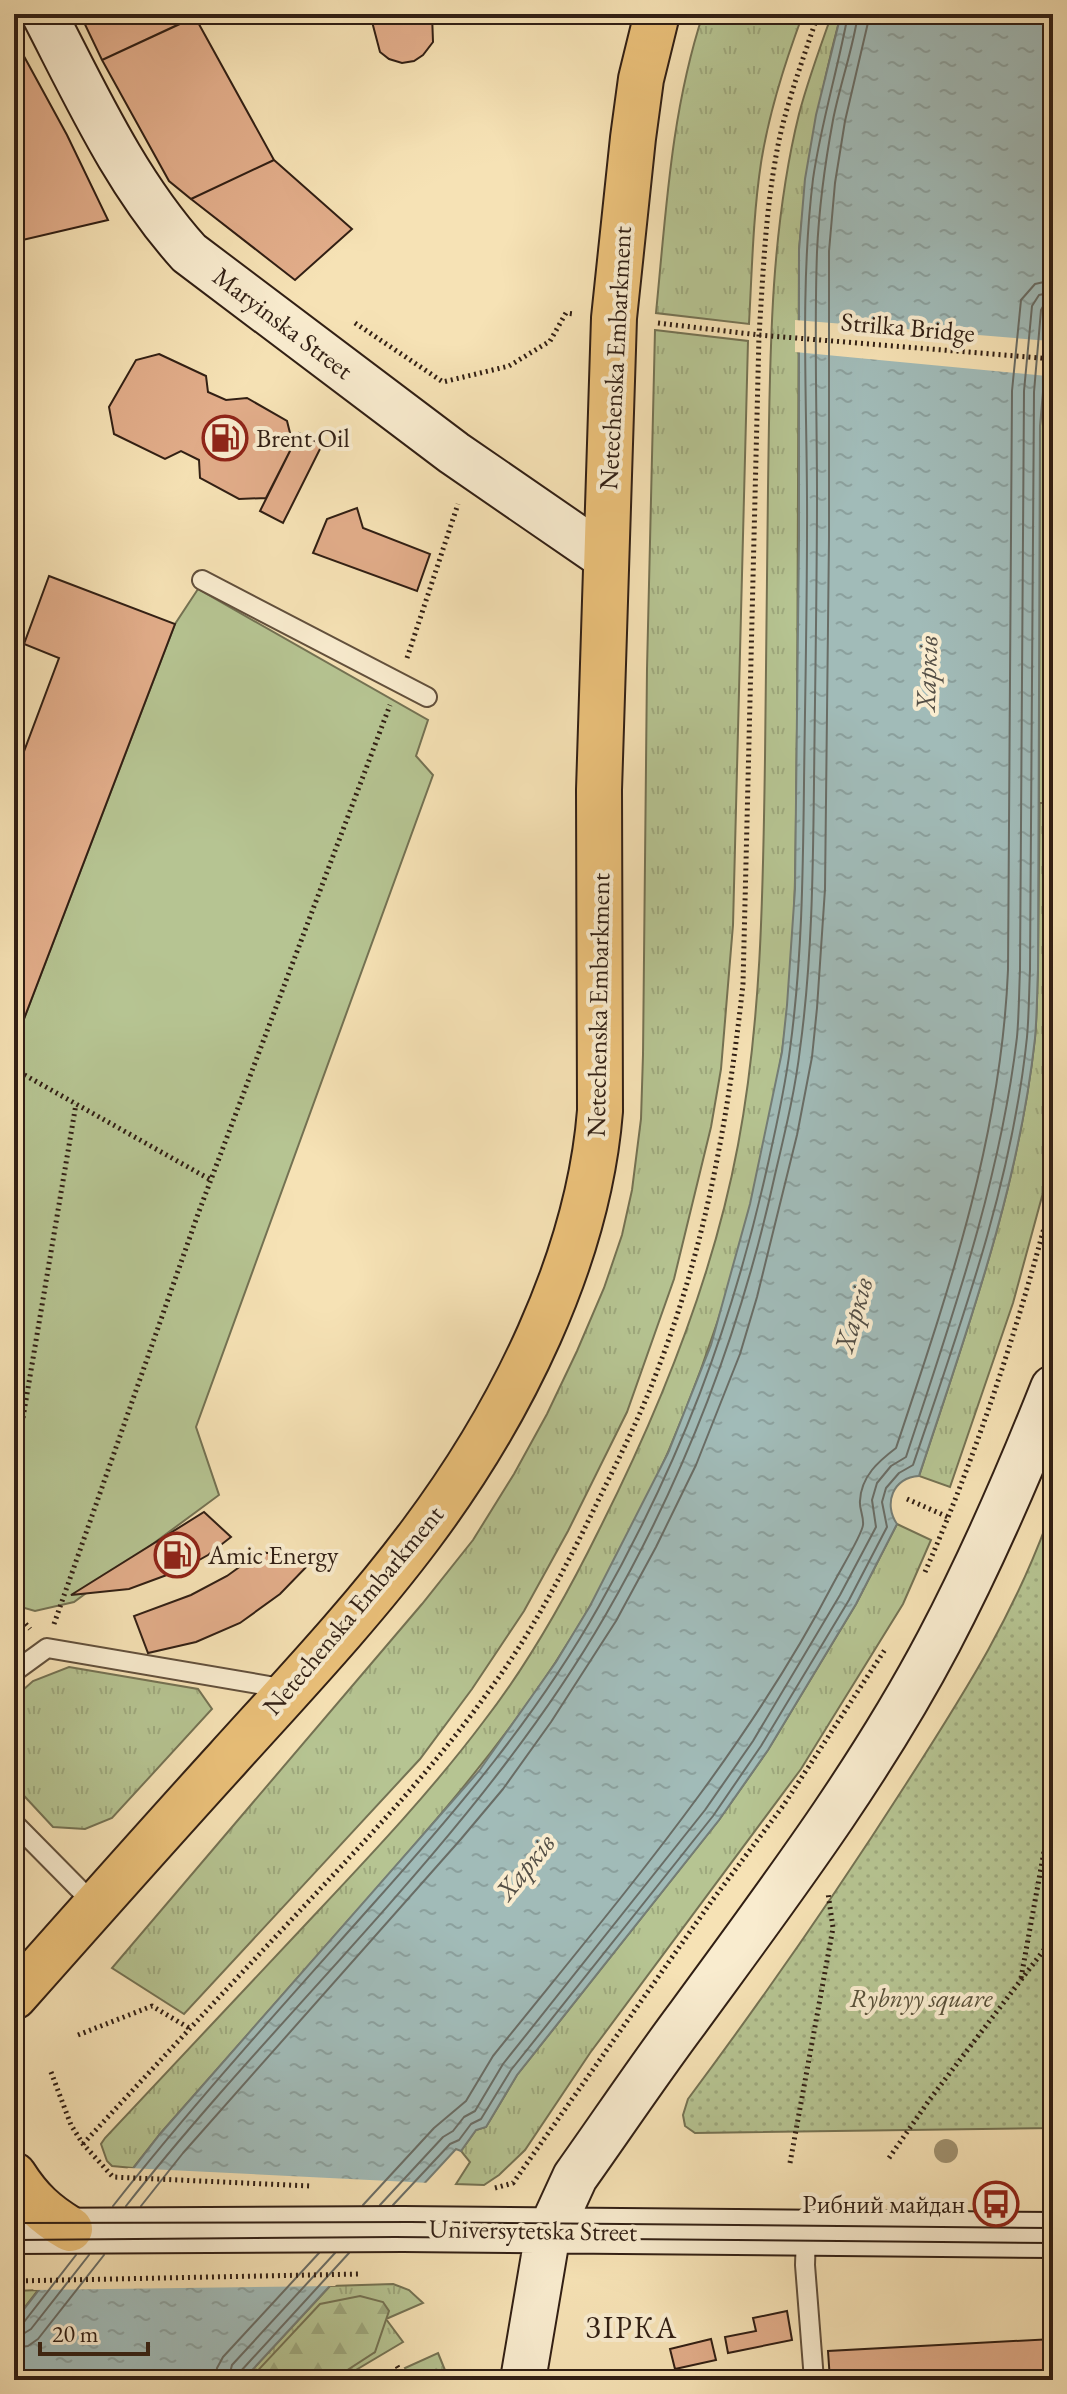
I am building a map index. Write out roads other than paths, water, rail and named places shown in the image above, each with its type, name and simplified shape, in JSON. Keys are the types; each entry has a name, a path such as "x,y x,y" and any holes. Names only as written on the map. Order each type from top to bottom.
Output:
{"main road":[{"name":"Maryinska Street","path":"44,14 112,146 189,253 454,453 605,557"},
{"name":"Netechenska Embarkment","path":"14,1997 290,1690 421,1534 477,1450 526,1360 580,1225 597,1148 600,1111 599,790 616,289 641,79 657,14"},
{"path":"523,2380 549,2230 575,2177 819,1836 901,1706 938,1643 1049,1413"},
{"path":"14,2034 57,1948"},
{"path":"14,2175 30,2200 46,2215 70,2229"},
{"name":"Universytetska Street","path":"14,2231 403,2229 1053,2235"}],"lane":[{"path":"202,580 427,697"},
{"path":"14,1672 47,1648 290,1690"},
{"path":"14,1823 95,1905"},
{"path":"806,2233 805,2265 814,2380"}],"water":[{"name":"Харків","path":"841,14 1053,14 1053,279 1040,426 1038,970 1035,1038 1017,1150 1004,1205 919,1476 897,1486 891,1508 897,1524 856,1604 768,1750 719,1820 517,2075 486,2127 476,2130 461,2151 456,2149 243,2380 14,2380 14,2322 160,2134 479,1771 556,1662 590,1606 668,1453 711,1345 750,1204 782,1052 787,1005 795,889 799,250 805,179 816,115"}],"tram line":[{"path":"14,2223 410,2222 1053,2228"},
{"path":"14,2240 395,2237 1053,2243"}],"place":[{"name":"Brent Oil","path":"225,438"},
{"name":"Amic Energy","path":"177,1555"},
{"name":"Рибний майдан","path":"996,2204"}],"district":[{"name":"ЗІРКА","path":"632,2328"}],"park label":[{"name":"Rybnyy square","path":"921,1998"}]}
